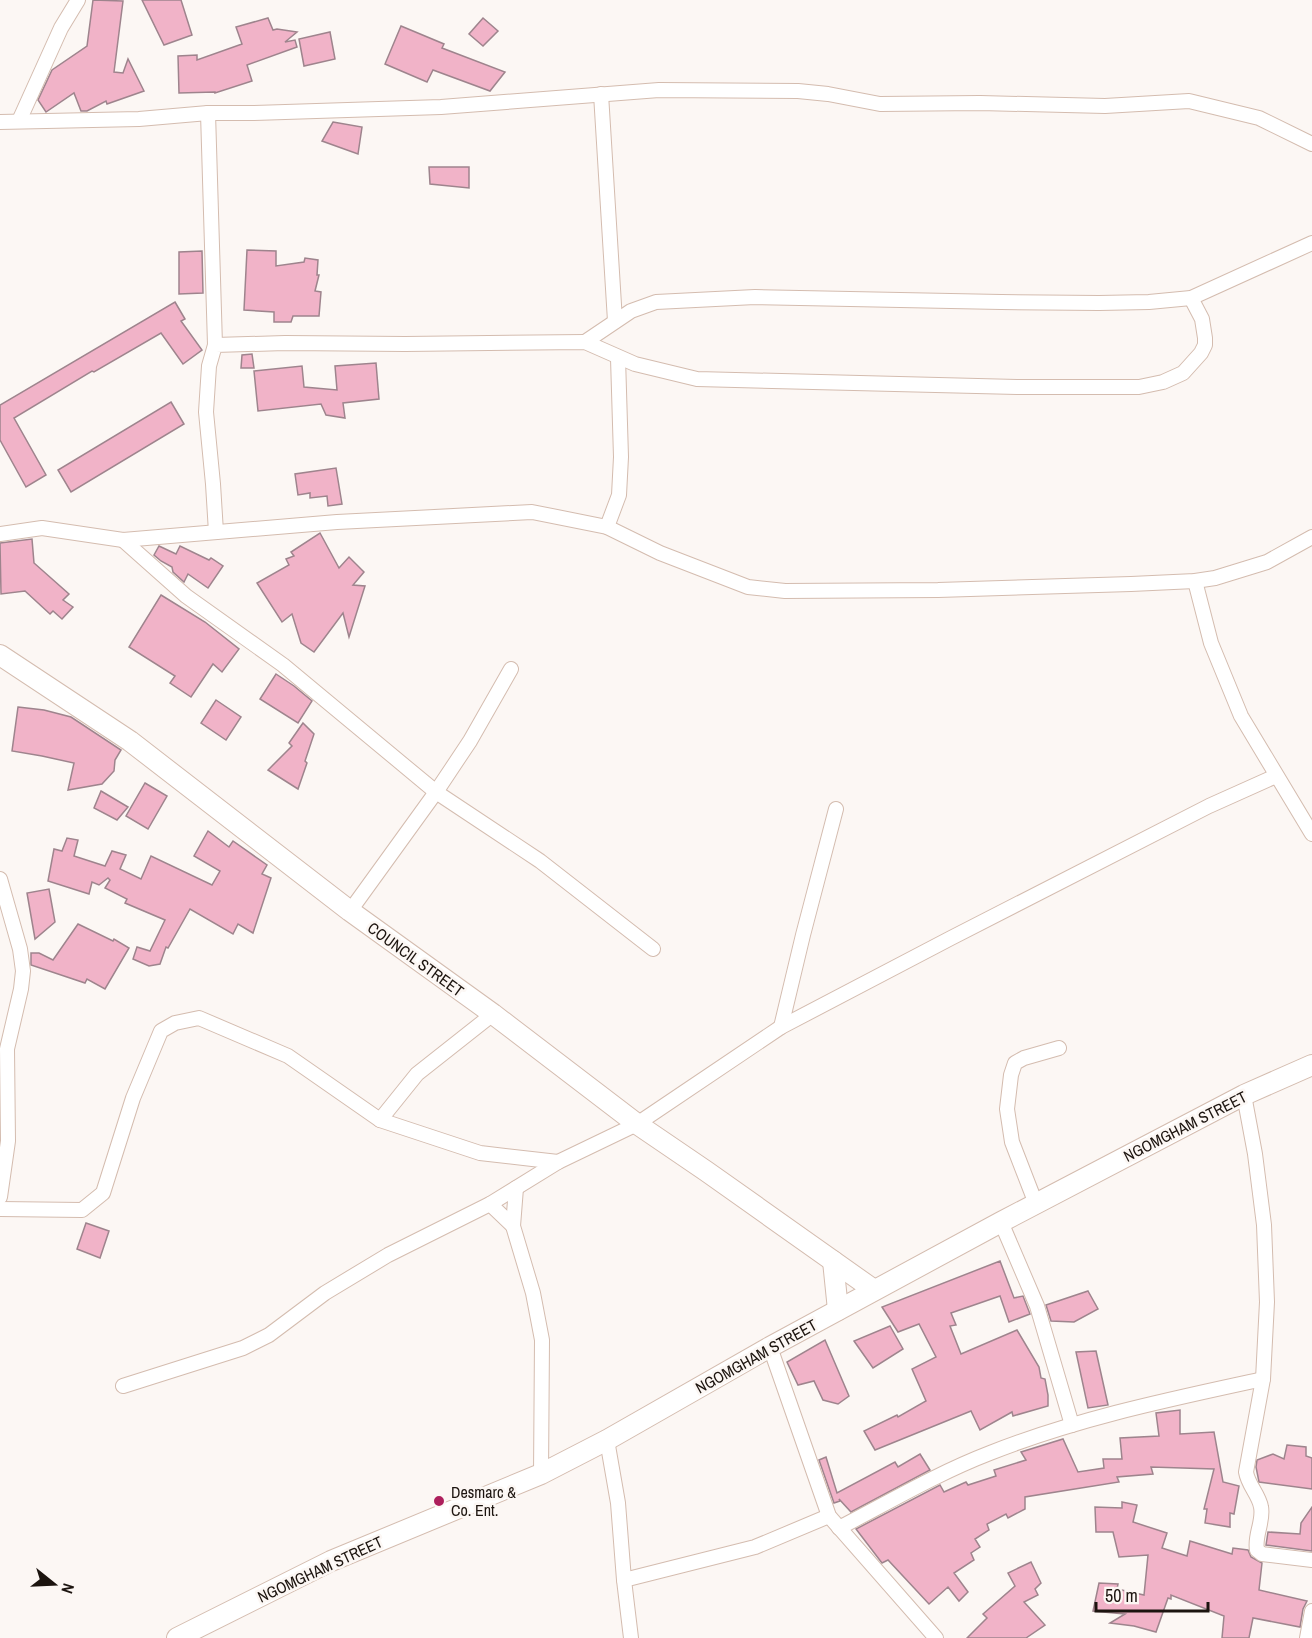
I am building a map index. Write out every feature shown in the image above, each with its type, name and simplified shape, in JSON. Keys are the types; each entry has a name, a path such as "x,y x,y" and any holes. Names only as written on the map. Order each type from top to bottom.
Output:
{"main road":[{"name":"COUNCIL STREET","path":"0,655 130,741 350,911 493,1014 637,1124 874,1290"},
{"name":"NGOMGHAM STREET","path":"188,1636 331,1562 541,1474 607,1440 770,1347 1001,1221 1244,1095 1309,1070"},
{"path":"833,1261 838,1310"}],"street":[{"path":"19,120 61,28 78,0"},
{"path":"0,122 138,119 208,113 441,107 659,90 798,91 880,104 980,103 1105,106 1189,101 1259,118 1312,144"},
{"path":"601,94 615,321"},
{"path":"208,113 215,345 209,366 206,412 216,532"},
{"path":"585,342 631,311 656,302 755,297 1099,303 1191,298 1312,243"},
{"path":"215,345 585,342 635,364 697,379 1017,387 1139,387 1163,382 1183,372 1201,353 1205,345 1202,318 1191,298"},
{"path":"607,527 619,495 621,457 618,358"},
{"path":"0,534 42,528 123,540 337,522 532,512 607,527 660,554 748,587 785,591 938,590 1195,581 1215,578 1267,562 1312,537"},
{"path":"123,540 186,596 283,665 436,792 540,861 653,949"},
{"path":"1195,581 1211,643 1241,716 1312,834"},
{"path":"350,911 470,741 511,669"},
{"path":"123,1386 243,1348 269,1335 325,1293 388,1256 490,1204 558,1162 637,1124 782,1027 1209,806 1276,776"},
{"path":"782,1027 802,935 836,809"},
{"path":"0,879 20,949 23,970 21,989 7,1049 8,1141 0,1197"},
{"path":"380,1120 417,1074 493,1014"},
{"path":"0,1209 82,1210 103,1193 133,1098 161,1031 175,1023 199,1018 288,1056 380,1120 480,1153 558,1162"},
{"path":"1036,1204 1012,1142 1007,1109 1011,1075 1015,1064 1024,1058 1059,1048"},
{"path":"1244,1095 1255,1154 1264,1225 1266,1302 1263,1378 1246,1472 1261,1506 1256,1544 1257,1550 1262,1554 1312,1560"},
{"path":"516,1188 513,1226 533,1293 542,1340 541,1474"},
{"path":"490,1204 513,1226"},
{"path":"1001,1221 1037,1306 1072,1425"},
{"path":"770,1347 829,1516 936,1638"},
{"path":"839,1528 955,1468 991,1453 1122,1410 1263,1378"},
{"path":"607,1440 618,1503 631,1638"},
{"path":"624,1580 755,1547 829,1516"},
{"path":"1307,1638 1312,1611"}],"building":[{"path":"93,0 123,1 114,72 123,73 128,59 144,91 107,104 106,101 87,111 81,111 74,93 46,112 38,100 52,70 87,46"},
{"path":"142,0 181,0 192,35 164,45"},
{"path":"268,18 273,30 297,32 285,42 295,40 297,47 247,65 252,81 215,93 179,93 178,56 197,55 197,60 242,44 236,27"},
{"path":"483,18 498,31 483,46 469,34"},
{"path":"401,26 444,44 442,48 505,72 490,91 433,70 427,82 385,64"},
{"path":"330,32 335,59 304,66 299,39"},
{"path":"333,122 362,127 358,154 322,141"},
{"path":"429,167 469,167 469,188 430,184"},
{"path":"247,250 276,251 276,266 304,262 305,258 318,260 317,275 319,275 315,291 321,292 319,316 293,316 291,322 274,322 274,312 244,310"},
{"path":"202,251 203,293 179,294 179,252"},
{"path":"175,302 185,319 181,321 202,350 183,364 161,333 14,418 46,475 26,487 0,440 0,405"},
{"path":"252,354 254,368 241,368 242,355"},
{"path":"376,363 379,399 343,403 345,418 326,415 321,404 258,411 254,371 302,366 304,387 337,390 335,366"},
{"path":"171,402 184,424 71,492 58,470"},
{"path":"336,468 342,504 328,506 327,496 310,498 310,493 298,495 295,474"},
{"path":"320,533 339,568 349,557 364,572 353,585 365,586 349,637 343,613 314,652 301,643 292,614 282,622 257,583 289,565 286,559 294,556 291,552"},
{"path":"32,539 34,563 69,594 63,600 73,607 62,619 53,611 50,614 25,591 1,594 0,543"},
{"path":"159,546 176,554 180,546 209,560 211,558 223,566 208,588 188,574 184,582 173,572 172,567 154,555"},
{"path":"161,595 205,622 239,649 222,672 213,664 191,697 170,683 175,676 129,647"},
{"path":"276,674 312,701 298,723 260,699"},
{"path":"216,700 241,717 226,740 201,723"},
{"path":"18,707 44,710 71,717 121,750 115,760 114,771 102,784 68,790 74,763 12,751"},
{"path":"303,723 314,734 298,789 268,770 292,746 289,743"},
{"path":"145,783 167,796 148,829 126,816"},
{"path":"101,791 128,807 117,820 94,808"},
{"path":"208,831 229,847 233,841 267,865 262,874 271,878 253,933 238,924 233,934 190,909 168,948 166,947 160,964 149,966 133,959 137,947 150,951 165,920 125,903 127,899 105,888 110,880 108,878 99,885 92,882 89,894 48,881 54,849 62,851 67,838 78,840 74,856 105,866 112,851 126,855 120,869 141,879 151,856 212,885 220,871 194,856"},
{"path":"49,889 55,922 35,939 27,893"},
{"path":"78,924 129,948 105,989 87,979 85,983 31,965 31,953 39,953 53,960"},
{"path":"86,1223 109,1231 100,1258 77,1249"},
{"path":"1000,1261 1014,1298 1023,1296 1030,1314 1009,1322 1000,1296 951,1313 956,1325 950,1326 961,1354 1017,1330 1039,1367 1041,1378 1045,1379 1048,1406 1013,1416 1012,1412 980,1430 971,1411 875,1450 864,1431 897,1415 898,1417 926,1401 912,1369 936,1357 919,1324 898,1332 882,1307"},
{"path":"1088,1291 1098,1309 1074,1322 1051,1321 1046,1305"},
{"path":"890,1326 903,1349 873,1368 854,1341"},
{"path":"825,1340 849,1396 838,1404 823,1400 814,1381 798,1385 787,1362"},
{"path":"1096,1351 1108,1405 1088,1408 1076,1352"},
{"path":"1180,1410 1180,1434 1214,1432 1223,1482 1239,1486 1234,1514 1230,1513 1230,1527 1205,1523 1207,1509 1204,1509 1214,1469 1151,1467 1153,1474 1117,1477 1119,1482 1025,1497 1025,1509 1008,1518 1006,1514 987,1524 989,1530 975,1539 980,1547 971,1553 974,1560 954,1573 968,1592 959,1601 948,1587 929,1604 888,1560 882,1563 856,1529 940,1485 944,1492 966,1482 968,1485 996,1476 994,1470 1026,1460 1021,1452 1063,1439 1078,1472 1104,1468 1103,1459 1122,1459 1120,1438 1159,1436 1156,1413"},
{"path":"1287,1445 1306,1447 1306,1456 1312,1458 1312,1489 1259,1482 1257,1460 1273,1454 1284,1459"},
{"path":"920,1454 930,1470 851,1512 839,1499 840,1501 834,1503 819,1460 826,1457 837,1493 895,1462 898,1467"},
{"path":"1122,1502 1137,1505 1133,1522 1167,1533 1162,1548 1187,1556 1190,1541 1232,1554 1233,1548 1248,1550 1251,1557 1262,1563 1259,1590 1307,1601 1300,1627 1253,1618 1249,1638 1222,1638 1224,1616 1171,1595 1156,1632 1110,1623 1125,1614 1093,1611 1099,1583 1118,1584 1117,1589 1144,1595 1148,1555 1119,1557 1113,1532 1096,1532 1095,1507 1122,1508"},
{"path":"1312,1507 1312,1551 1266,1545 1268,1532 1300,1534 1301,1523"},
{"path":"1031,1562 1041,1583 1035,1589 1038,1595 1024,1602 1045,1625 1026,1638 967,1638 987,1618 983,1614 1015,1586 1008,1573"}],"place":[{"name":"Desmarc & Co. Ent.","path":"439,1501"}]}
